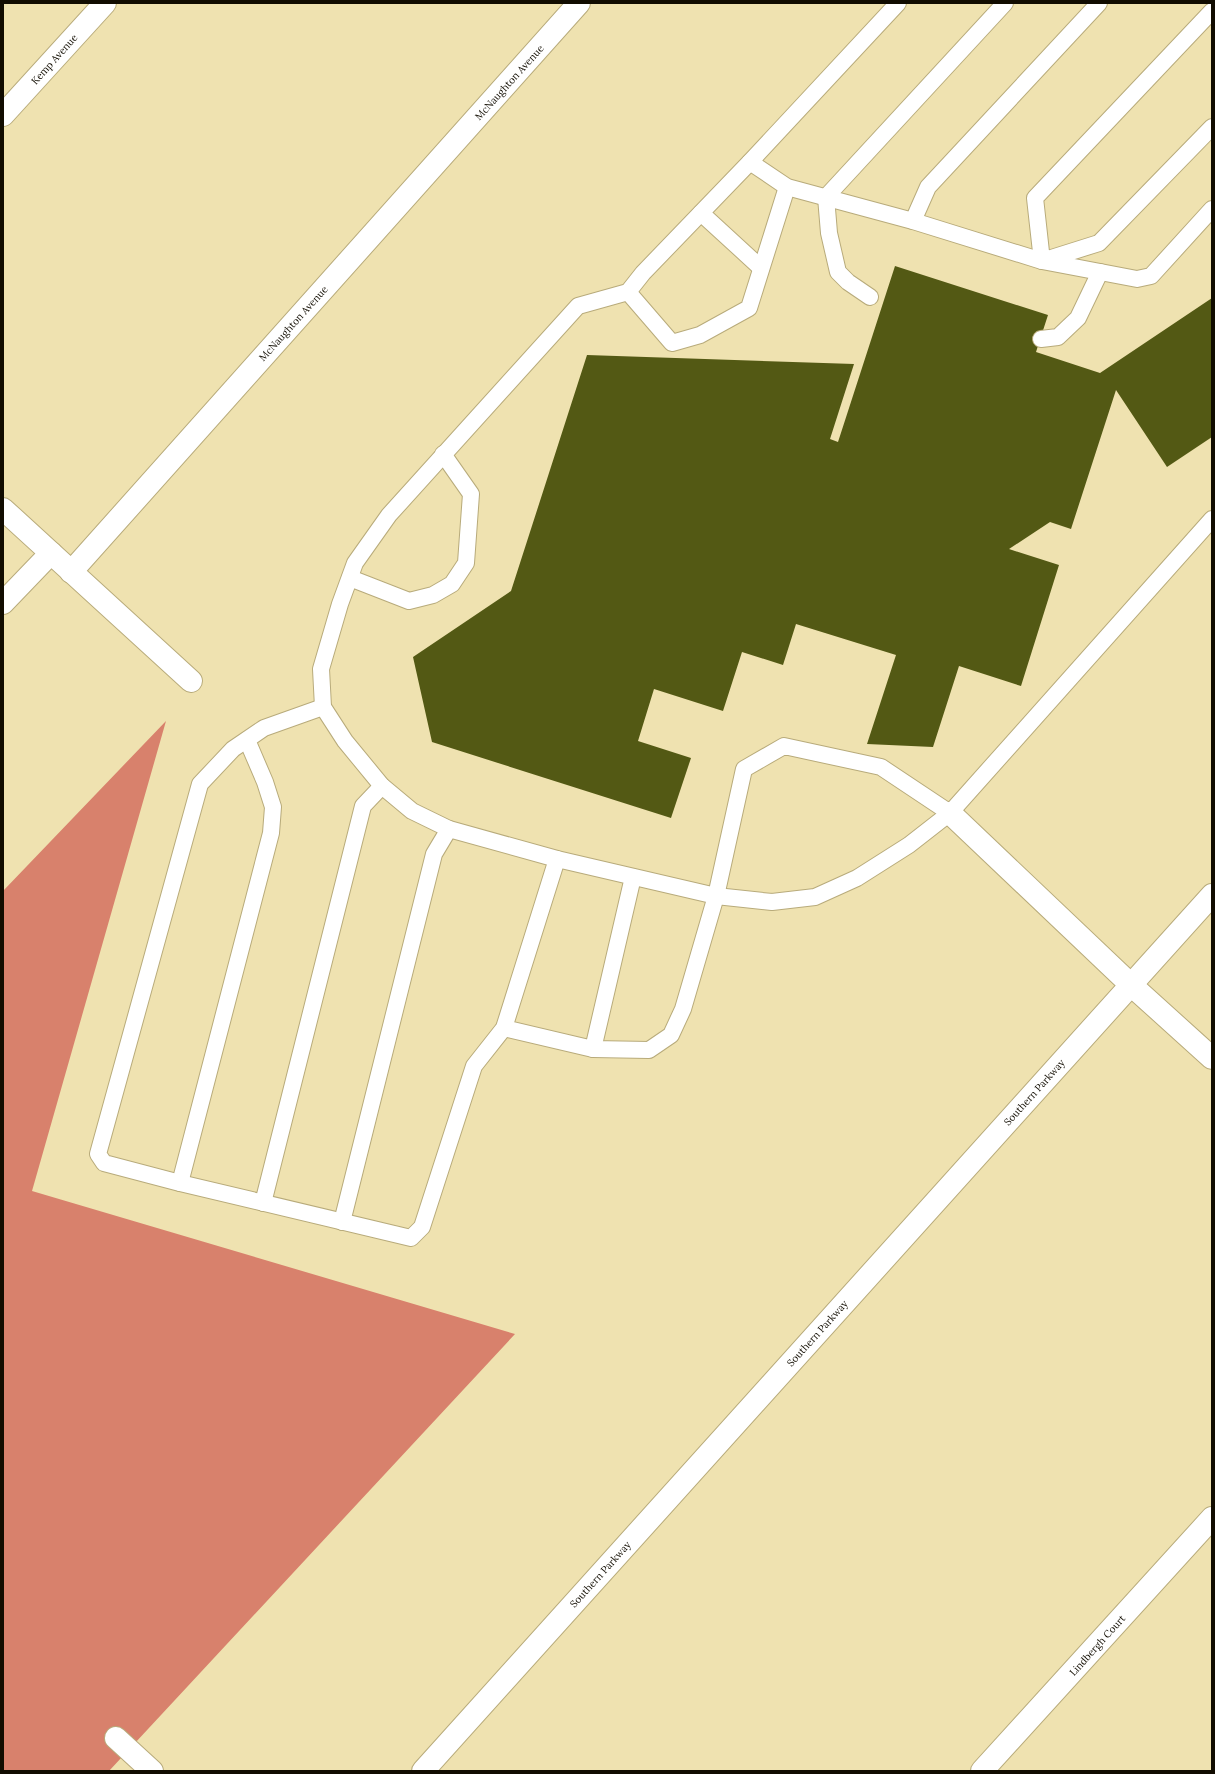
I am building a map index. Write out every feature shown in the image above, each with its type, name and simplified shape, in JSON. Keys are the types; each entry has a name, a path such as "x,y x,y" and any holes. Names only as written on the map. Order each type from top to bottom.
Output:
{"street":[{"name":"Kemp Avenue","path":"3,115 105,3"},
{"name":"McNaughton Avenue","path":"71,572 579,3"},
{"path":"3,509 191,681"},
{"path":"3,603 51,553"},
{"path":"950,813 1130,984 1212,1058"},
{"name":"Southern Parkway","path":"423,1771 1130,984 1212,895"},
{"name":"Lindbergh Court","path":"982,1771 1212,1518"},
{"path":"116,1738 152,1771"}],"lane":[{"path":"898,3 750,162 643,273 628,292 578,306 389,515 355,563 320,669 323,707 345,741 382,786 412,811 449,829 557,858 716,896 772,902 815,897 857,878 909,845 950,813 1212,519"},
{"path":"870,297 848,282 838,272 829,232 826,197 1005,3"},
{"path":"913,221 928,187 1099,3"},
{"path":"1042,261 1035,198 1212,12"},
{"path":"1042,261 1099,243 1212,127"},
{"path":"750,162 787,187 913,221 1042,261 1137,279 1151,276 1212,209"},
{"path":"628,292 672,343 700,335 749,308 787,187"},
{"path":"701,213 761,268"},
{"path":"1041,339 1058,336 1078,318 1100,272"},
{"path":"350,578 409,601 433,595 452,584 466,563 471,494 444,454"},
{"path":"323,707 264,728 233,749 200,784 98,1154 104,1163 180,1183 411,1238 422,1227 474,1066 504,1028 557,858"},
{"path":"180,1183 271,833 273,807 265,782 247,740"},
{"path":"504,1028 593,1049 649,1050 671,1035 683,1009 716,896 744,769 784,746 881,767 950,813"},
{"path":"263,1203 363,806 382,786"},
{"path":"342,1222 434,854 449,829"},
{"path":"593,1049 633,877"}],"shaded area":[{"path":"166,721 32,1191 515,1334 109,1771 3,1771 3,891"}],"building":[{"path":"895,266 1048,315 1036,352 1100,373 1212,298 1212,437 1167,467 1116,390 1071,529 1050,522 1009,549 1059,565 1021,686 959,666 933,747 867,744 896,655 796,624 783,665 742,652 723,711 654,689 638,741 691,758 671,818 432,742 413,657 511,591 587,355 854,364 830,439 838,442"}]}
